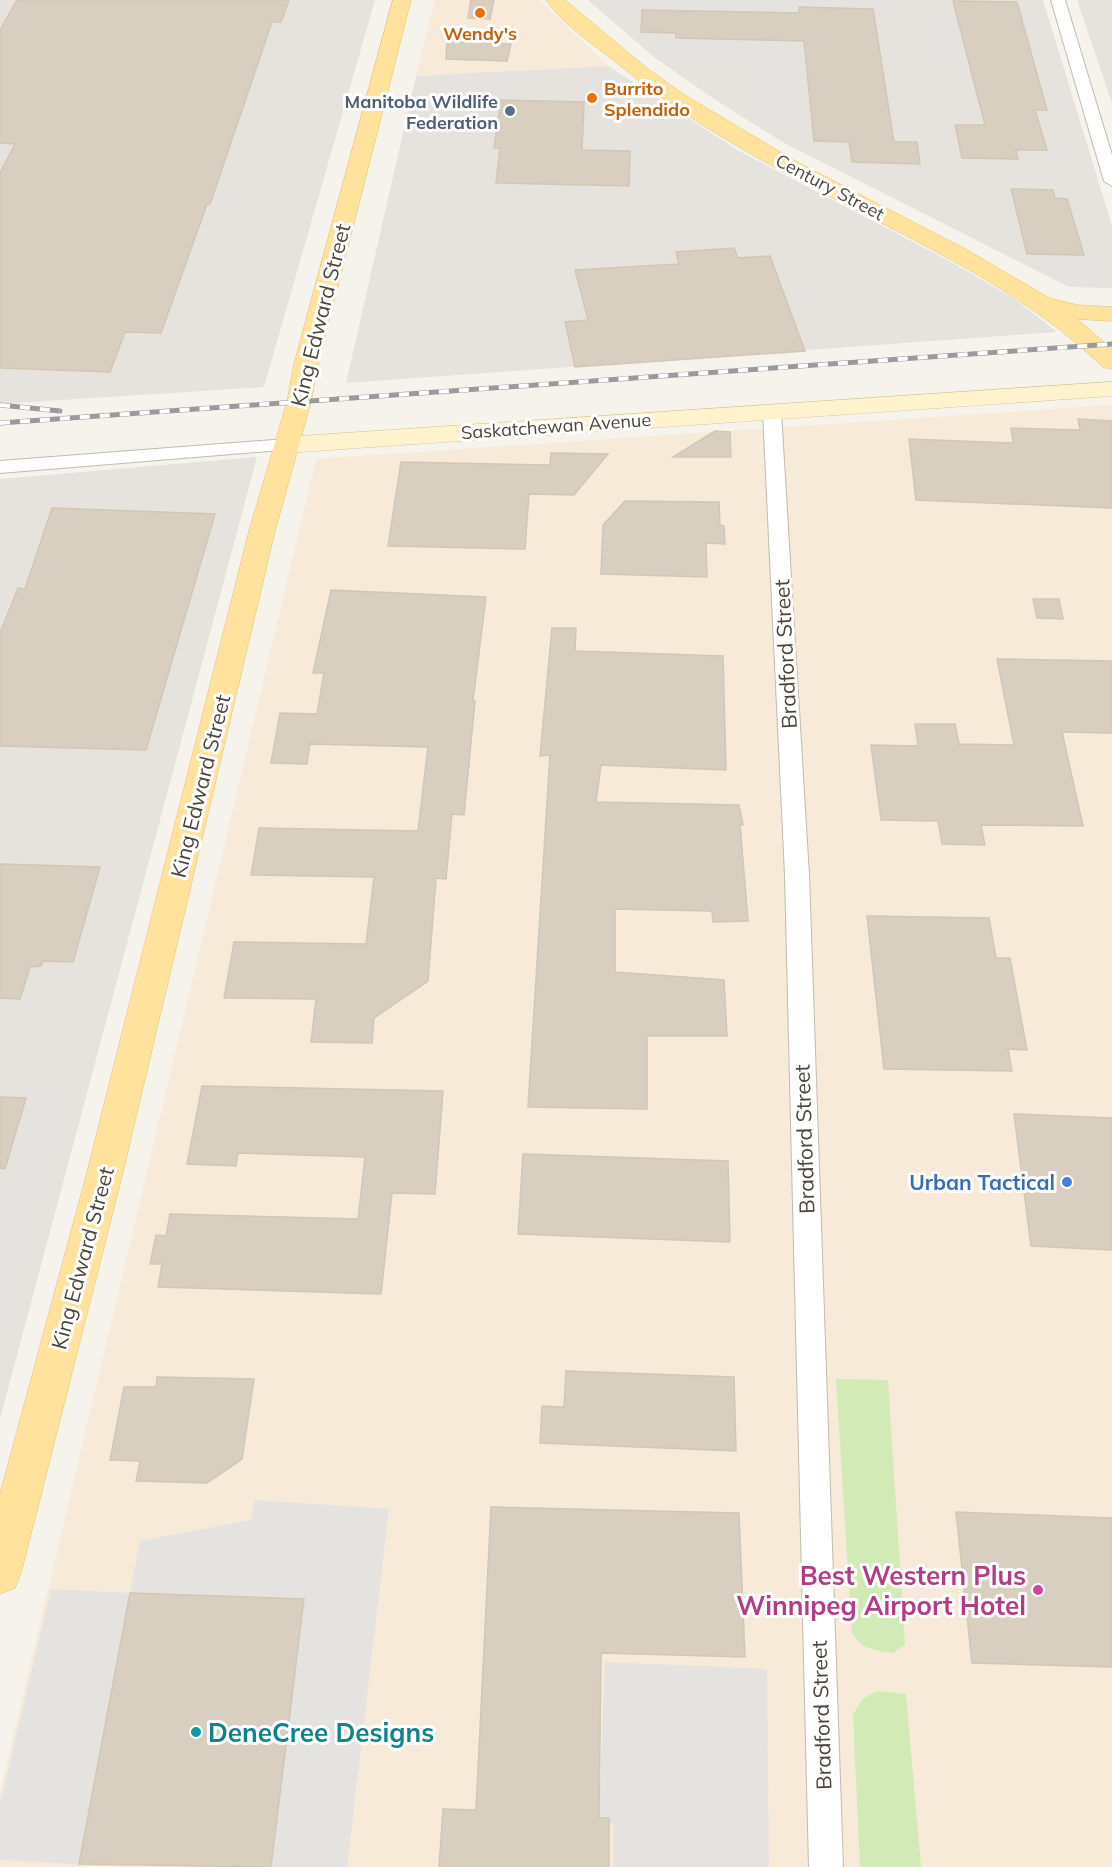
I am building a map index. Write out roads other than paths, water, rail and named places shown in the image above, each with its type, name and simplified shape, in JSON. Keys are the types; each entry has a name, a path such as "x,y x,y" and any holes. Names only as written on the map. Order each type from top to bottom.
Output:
{"main road":[{"name":"King Edward Street","path":"0,1573 103,1180 262,531 402,0"},
{"name":"Century Street","path":"555,0 629,64 686,106 778,161 986,268 1038,301 1095,345 1112,362"},
{"path":"1038,301 1077,312 1112,314"}],"street":[{"path":"1058,0 1112,181"},
{"name":"Saskatchewan Avenue","path":"0,467 286,445 1112,389"},
{"name":"Bradford Street","path":"772,412 797,875 826,1867"}],"railway":[{"path":"0,423 1112,344"},
{"path":"0,405 60,411"}],"place":[{"name":"Wendy's","path":"480,13"},
{"name":"Burrito Splendido","path":"592,98"},
{"name":"Manitoba Wildlife Federation","path":"510,111"},
{"name":"Urban Tactical","path":"1067,1182"},
{"name":"Best Western Plus Winnipeg Airport Hotel","path":"1038,1590"},
{"name":"DeneCree Designs","path":"196,1732"}]}
